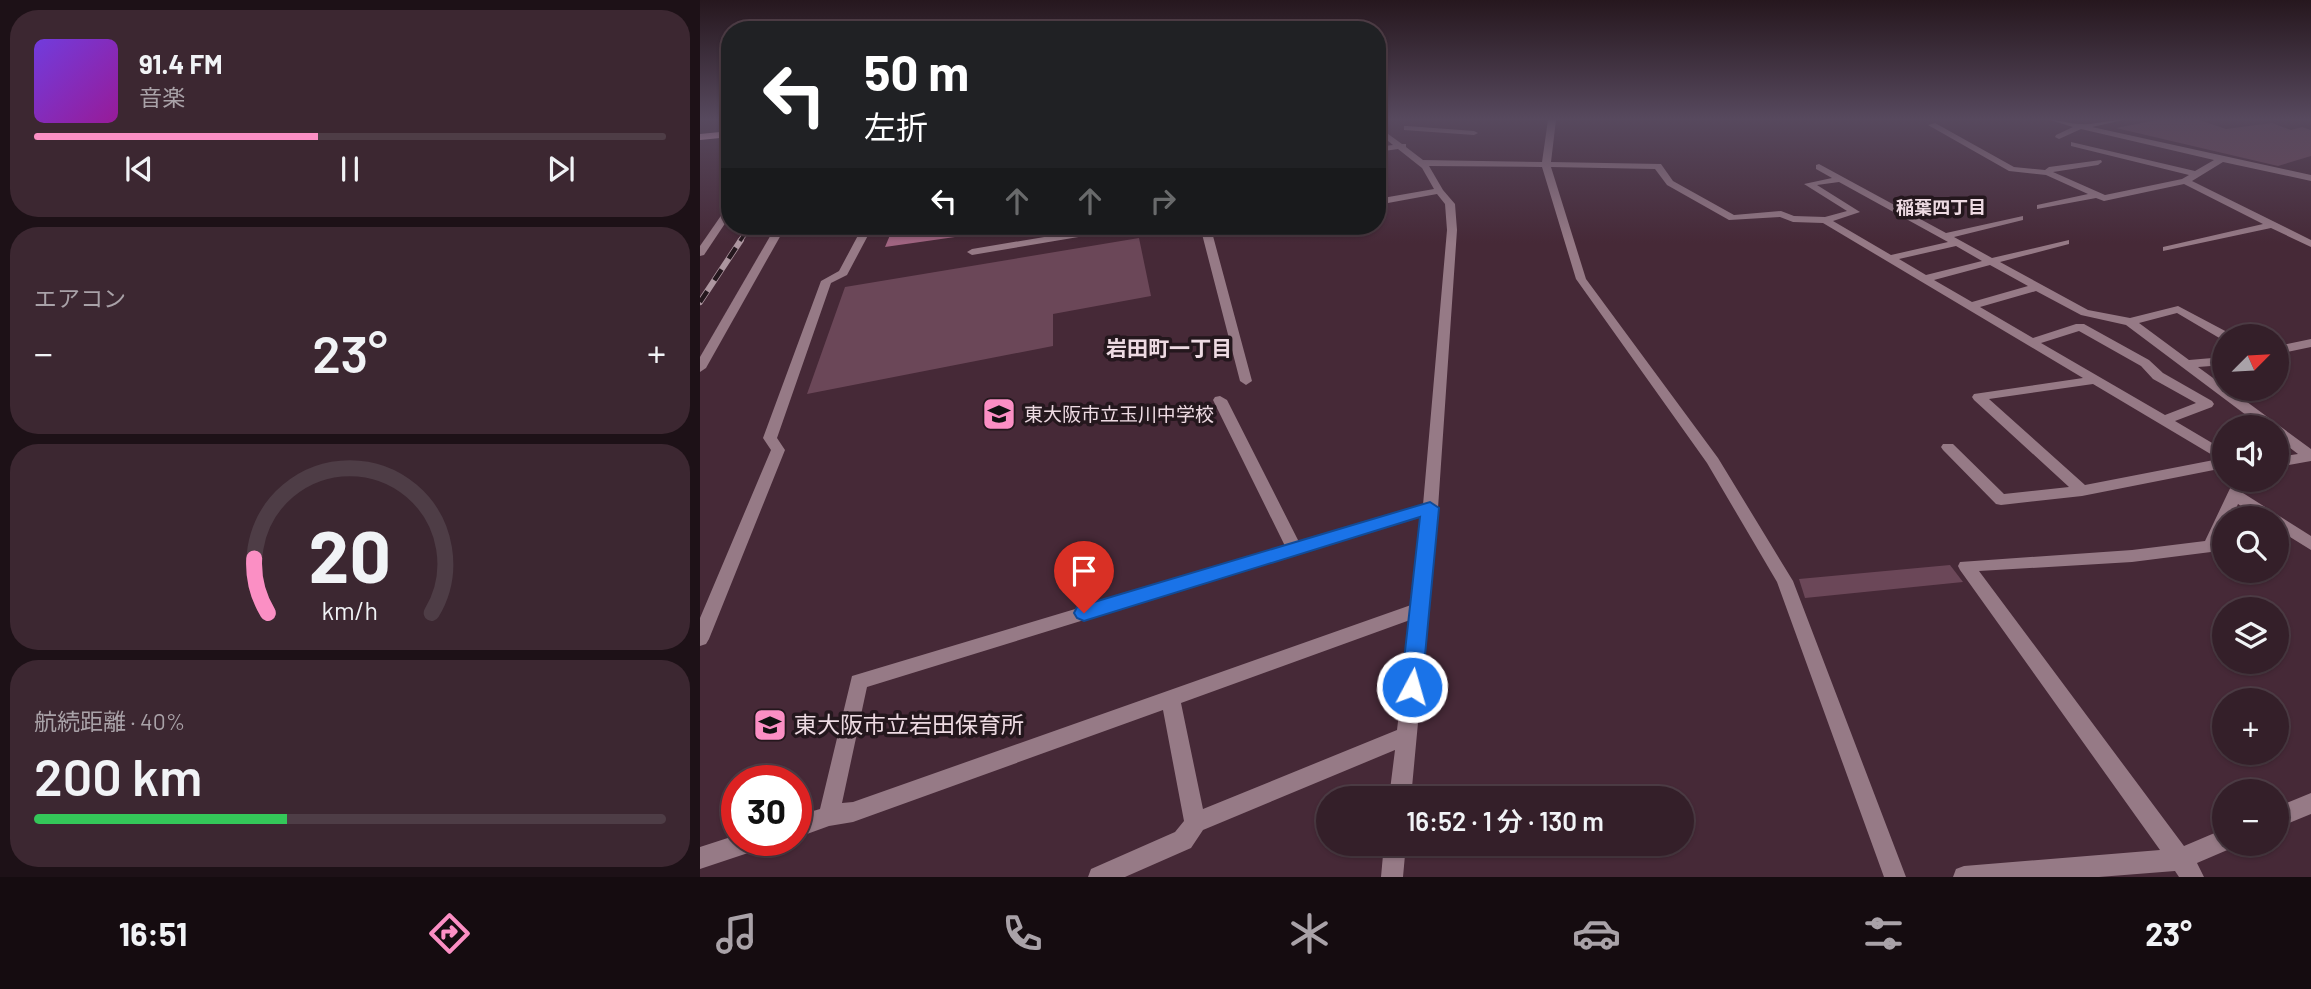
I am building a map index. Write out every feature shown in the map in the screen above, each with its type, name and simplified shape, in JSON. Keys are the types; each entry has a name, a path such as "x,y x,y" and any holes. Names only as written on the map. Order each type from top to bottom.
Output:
{"street":[{"path":"1401,786 1430,508 1452,248 1450,204 1421,161"},
{"path":"1547,161 1581,279 1713,461 1785,581 1895,877"},
{"path":"1998,161 2012,169 2048,173 2104,198 2185,181 2218,161"},
{"path":"2143,161 2196,174"},
{"path":"2225,161 2311,178"},
{"path":"2048,173 2049,170 2098,162"},
{"path":"1423,163 1658,166 1670,183 1732,218 1781,214 1793,219 1825,220 1855,212 1808,184 1839,179"},
{"path":"1819,167 2084,313 2130,322 2255,415"},
{"path":"2185,181 2311,244"},
{"path":"1386,200 1439,191"},
{"path":"2040,207 2096,195"},
{"path":"1945,236 2020,218"},
{"path":"1825,220 2212,449"},
{"path":"700,253 721,222"},
{"path":"2167,249 2274,224"},
{"path":"700,368 775,235"},
{"path":"700,639 778,450 770,438 826,281 844,273 863,235"},
{"path":"972,252 1073,235"},
{"path":"1207,235 1246,381"},
{"path":"1925,279 2065,242"},
{"path":"1890,258 1956,243"},
{"path":"1970,306 2037,287"},
{"path":"2130,322 2178,309 2212,329"},
{"path":"2031,342 2080,327 2145,363 2158,376 2207,404 2164,420"},
{"path":"2289,348 2311,343"},
{"path":"2187,364 2212,361"},
{"path":"2082,491 1979,397 2096,380"},
{"path":"1220,400 1294,548"},
{"path":"2289,440 2311,456"},
{"path":"1948,447 2001,500 2082,491 2212,465"},
{"path":"2289,461 2311,456"},
{"path":"2230,506 2236,492"},
{"path":"2235,495 2252,506"},
{"path":"829,816 859,682 1430,508"},
{"path":"2289,530 2311,544"},
{"path":"2186,868 1966,566 2132,556 2212,544"},
{"path":"812,822 853,812 1420,609"},
{"path":"1170,697 1195,823"},
{"path":"1099,877 1183,840 1195,823 1406,736"},
{"path":"2289,813 2311,803"},
{"path":"1964,877 2186,868 2212,849"},
{"path":"700,858 721,851"},
{"path":"1392,877 1394,856"}],"shaded area":[{"path":"2256,161 2295,161 2278,166"},
{"path":"890,235 956,235 955,237 885,247"},
{"path":"1139,238 1151,296 1053,314 1053,346 807,394 845,287"},
{"path":"1950,565 1963,582 1805,598 1799,579"}],"railway":[{"path":"740,241 744,235"},
{"path":"700,302 741,240"}],"place":[{"name":"東大阪市立玉川中学校","path":"999,414"},
{"name":"東大阪市立岩田保育所","path":"770,725"}],"district":[{"name":"稲葉四丁目","path":"1941,208"},
{"name":"岩田町一丁目","path":"1169,349"}],"route":[{"path":"1084,613 1430,508 1412,687"}]}
